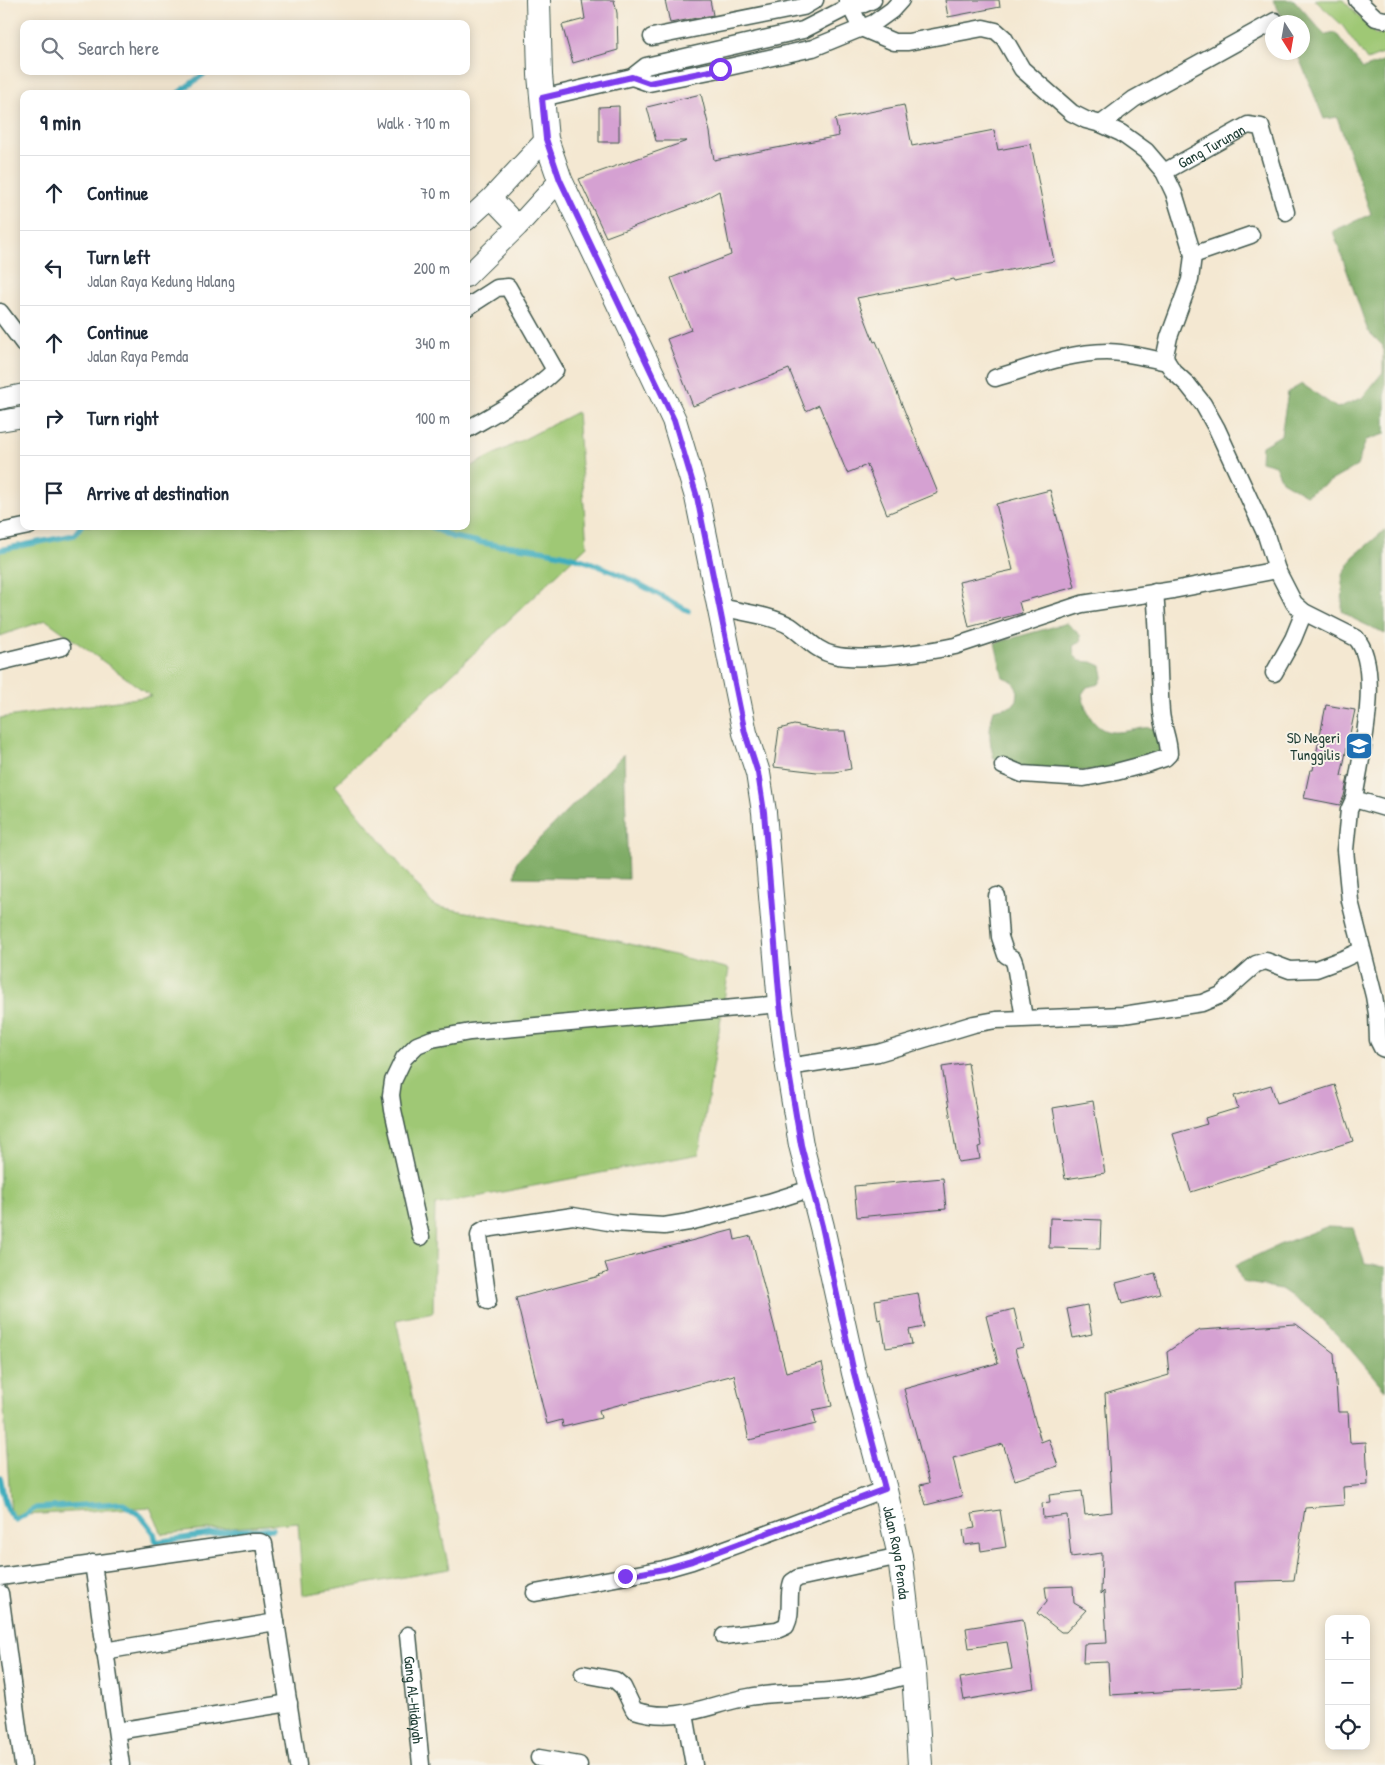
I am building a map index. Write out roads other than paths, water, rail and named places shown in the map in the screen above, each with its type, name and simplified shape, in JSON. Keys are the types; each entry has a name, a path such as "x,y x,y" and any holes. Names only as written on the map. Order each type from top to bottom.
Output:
{"main road":[{"name":"Jalan Raya Pemda","path":"538,0 542,98 546,139 560,180 674,420 697,497 745,733 758,773 764,812 780,1004 788,1067 801,1145 813,1188 854,1373 885,1489 900,1556 914,1674 920,1765"}],"street":[{"path":"652,37 803,7 815,0"},
{"path":"542,98 632,77 646,66 803,30 848,3 864,4 873,0"},
{"path":"632,77 649,83 812,48 874,23 892,10 901,0"},
{"path":"1357,0 1376,18 1385,20"},
{"path":"848,3 861,28 894,42 908,42 984,28 996,31 1004,38 1022,69 1040,86 1072,112 1086,120 1102,124 1122,133 1146,151 1164,172 1174,193 1193,255 1190,280 1167,346 1165,355 1167,362 1203,404 1217,429 1266,535 1276,570 1294,602 1304,612 1356,638 1362,644 1365,652 1370,688 1354,799 1348,810 1345,850 1350,901 1374,996 1378,1040 1382,1048 1385,1049"},
{"path":"1102,124 1134,99 1265,27"},
{"name":"Gang Turunan","path":"1164,172 1248,125 1261,127 1286,212"},
{"path":"470,217 491,198 546,139"},
{"path":"470,274 560,180"},
{"path":"491,198 518,226"},
{"path":"1193,255 1251,235"},
{"path":"470,282 485,296"},
{"path":"470,305 497,288 508,287 556,370 519,398 470,428"},
{"path":"0,312 20,339"},
{"path":"995,378 1062,359 1107,352 1167,362"},
{"path":"0,399 20,395"},
{"path":"0,422 20,418"},
{"path":"0,532 20,528"},
{"path":"720,607 789,626 821,651 835,656 868,657 955,646 1082,604 1276,570"},
{"path":"1003,766 1022,774 1084,778 1150,763 1165,758 1169,754 1161,715 1155,592"},
{"path":"1274,673 1293,639 1304,612"},
{"path":"0,662 62,647"},
{"path":"1354,799 1385,808"},
{"path":"997,896 1000,937 1006,955 1013,959 1015,964 1024,1018"},
{"path":"788,1067 878,1053 974,1024 996,1020 1123,1015 1202,1003 1221,996 1256,964 1266,961 1288,970 1316,969 1343,960 1362,950"},
{"path":"421,1237 407,1178 391,1095 393,1081 404,1058 417,1045 432,1039 470,1032 780,1004"},
{"path":"488,1301 479,1236 480,1232 485,1229 573,1216 628,1224 664,1226 689,1222 760,1204 813,1188"},
{"path":"535,1593 664,1569 685,1563 885,1489"},
{"path":"0,1577 260,1542 264,1544 298,1765"},
{"path":"724,1636 777,1630 786,1626 789,1619 790,1588 792,1582 798,1578 900,1556"},
{"path":"94,1564 104,1650 121,1765"},
{"path":"0,1593 23,1765"},
{"path":"104,1650 276,1622"},
{"name":"Gang Al-Hidayah","path":"408,1635 421,1765"},
{"path":"583,1674 615,1680 624,1687 634,1710 645,1714 685,1714 750,1697 848,1690 914,1674"},
{"path":"117,1731 289,1703"},
{"path":"685,1714 694,1765"},
{"path":"539,1758 579,1765"}],"waterway":[{"path":"182,90 203,75"},
{"path":"0,550 74,535 78,530"},
{"path":"438,530 452,537 578,558 627,578 688,611"},
{"path":"0,1477 6,1506 16,1520 36,1508 122,1503 141,1516 154,1533 156,1542 232,1531 273,1529"}],"place":[{"name":"SD Negeri Tunggilis","path":"1359,746"}]}
